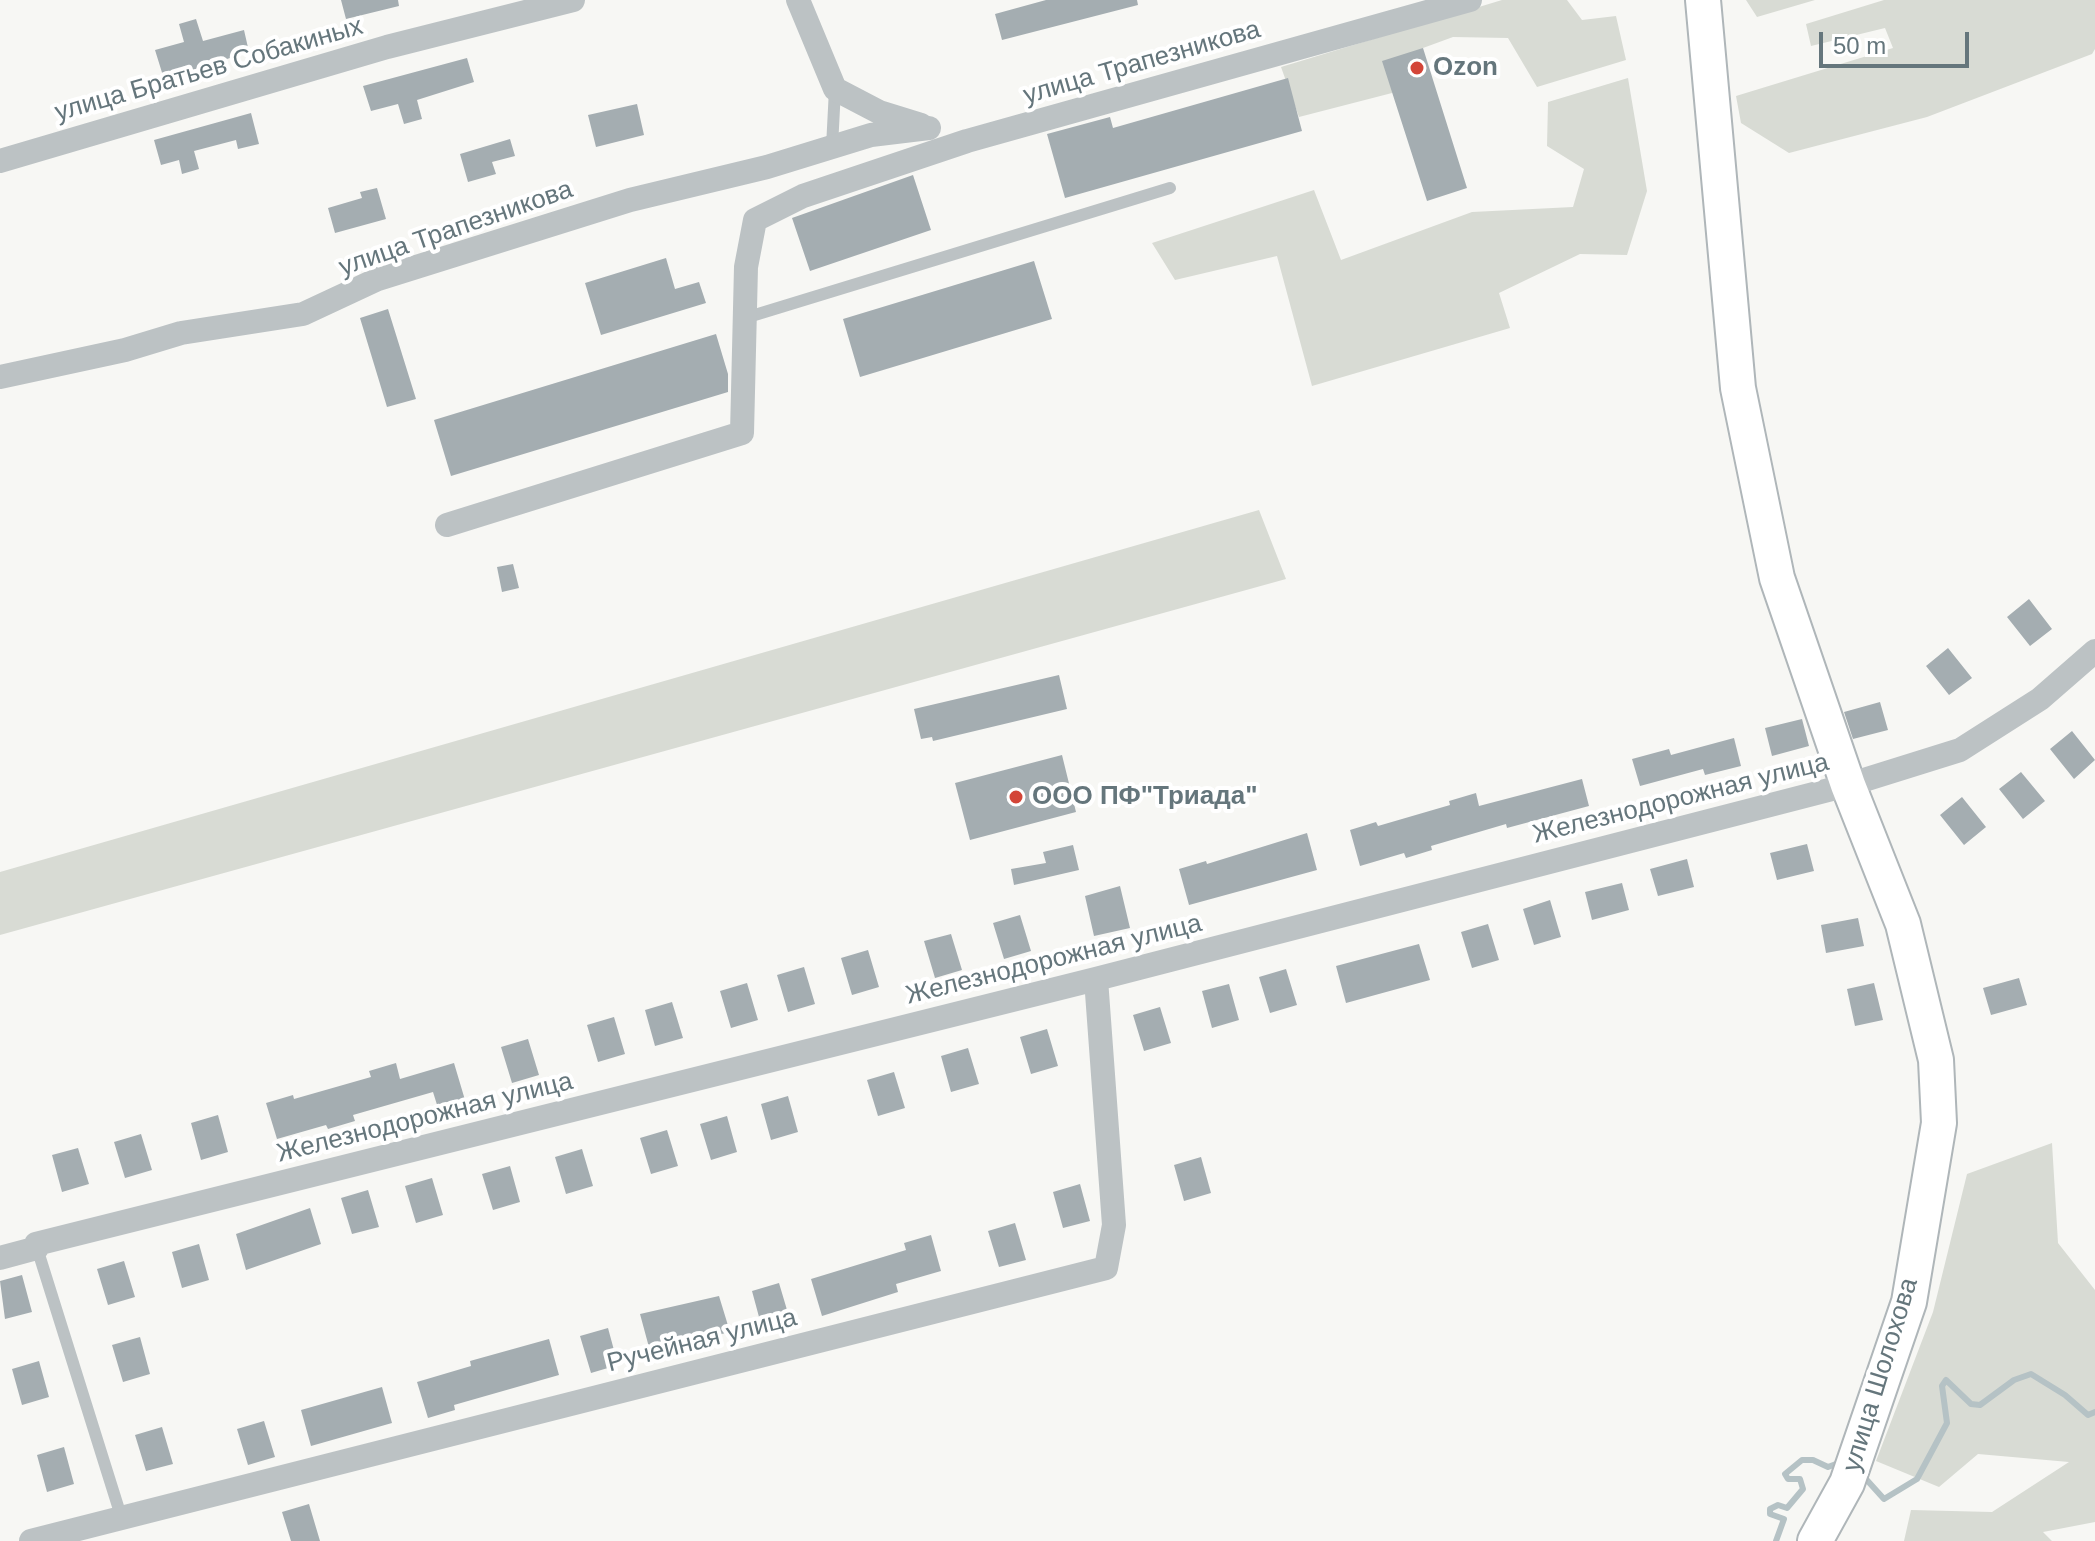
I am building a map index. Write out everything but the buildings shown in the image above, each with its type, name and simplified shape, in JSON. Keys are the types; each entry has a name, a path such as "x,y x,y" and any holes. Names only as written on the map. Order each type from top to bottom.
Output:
{"street":[{"name":"улица Братьев Собакиных","path":"0,161 387,47 573,0"},
{"path":"798,0 835,89 879,112 967,141"},
{"name":"улица Трапезникова","path":"745,318 746,267 755,220 803,196 967,141 1470,0"},
{"name":"улица Шолохова","path":"1703,0 1738,388 1777,578 1848,785 1903,924 1936,1060 1939,1123 1909,1302 1847,1483 1815,1541"},
{"name":"улица Трапезникова","path":"0,377 125,350 181,333 303,314 393,274 630,200 871,135 929,128"},
{"path":"447,525 742,433 745,318"},
{"name":"Железнодорожная улица","path":"0,1258 37,1248 36,1244 1096,979 1848,785 1960,750 2040,699 2095,651"},
{"name":"Ручейная улица","path":"31,1541 1106,1268 1114,1225 1096,979"}],"lane":[{"path":"832,147 835,89"},
{"path":"745,318 1170,188"},
{"path":"37,1248 121,1516"}],"shaded area":[{"path":"1502,0 1567,0 1582,20 1616,16 1626,60 1537,87 1508,38 1453,37 1423,48 1392,93 1299,117 1281,67"},
{"path":"1746,0 1815,0 1757,17"},
{"path":"1884,0 2095,0 2095,49 2092,54 1927,117 1789,153 1741,123 1736,96 1893,48 1885,28 1811,46 1806,24"},
{"path":"1628,78 1647,191 1627,255 1580,254 1499,293 1510,328 1312,386 1277,256 1175,280 1152,243 1314,190 1341,260 1472,212 1573,207 1584,169 1547,146 1548,102"},
{"path":"1259,510 1286,579 0,935 0,872"},
{"path":"2052,1143 2058,1243 2095,1290 2095,1522 2043,1532 2052,1541 1904,1541 1911,1510 1992,1512 2069,1462 1978,1454 1939,1487 1876,1461 1933,1312 1967,1174"}],"waterway":[{"path":"1865,1478 1884,1499 1917,1479 1947,1423 1942,1386 1946,1380 1971,1404 1980,1405 2014,1380 2031,1374 2065,1395 2088,1415 2095,1412"},
{"path":"1776,1541 1784,1519 1770,1514 1770,1509 1778,1505 1787,1508 1803,1489 1800,1479 1788,1479 1785,1474 1802,1460 1813,1460 1828,1467 1836,1464"}],"place":[{"name":"Ozon","path":"1417,68"},
{"name":"ООО ПФ\"Триада\"","path":"1016,797"}]}
